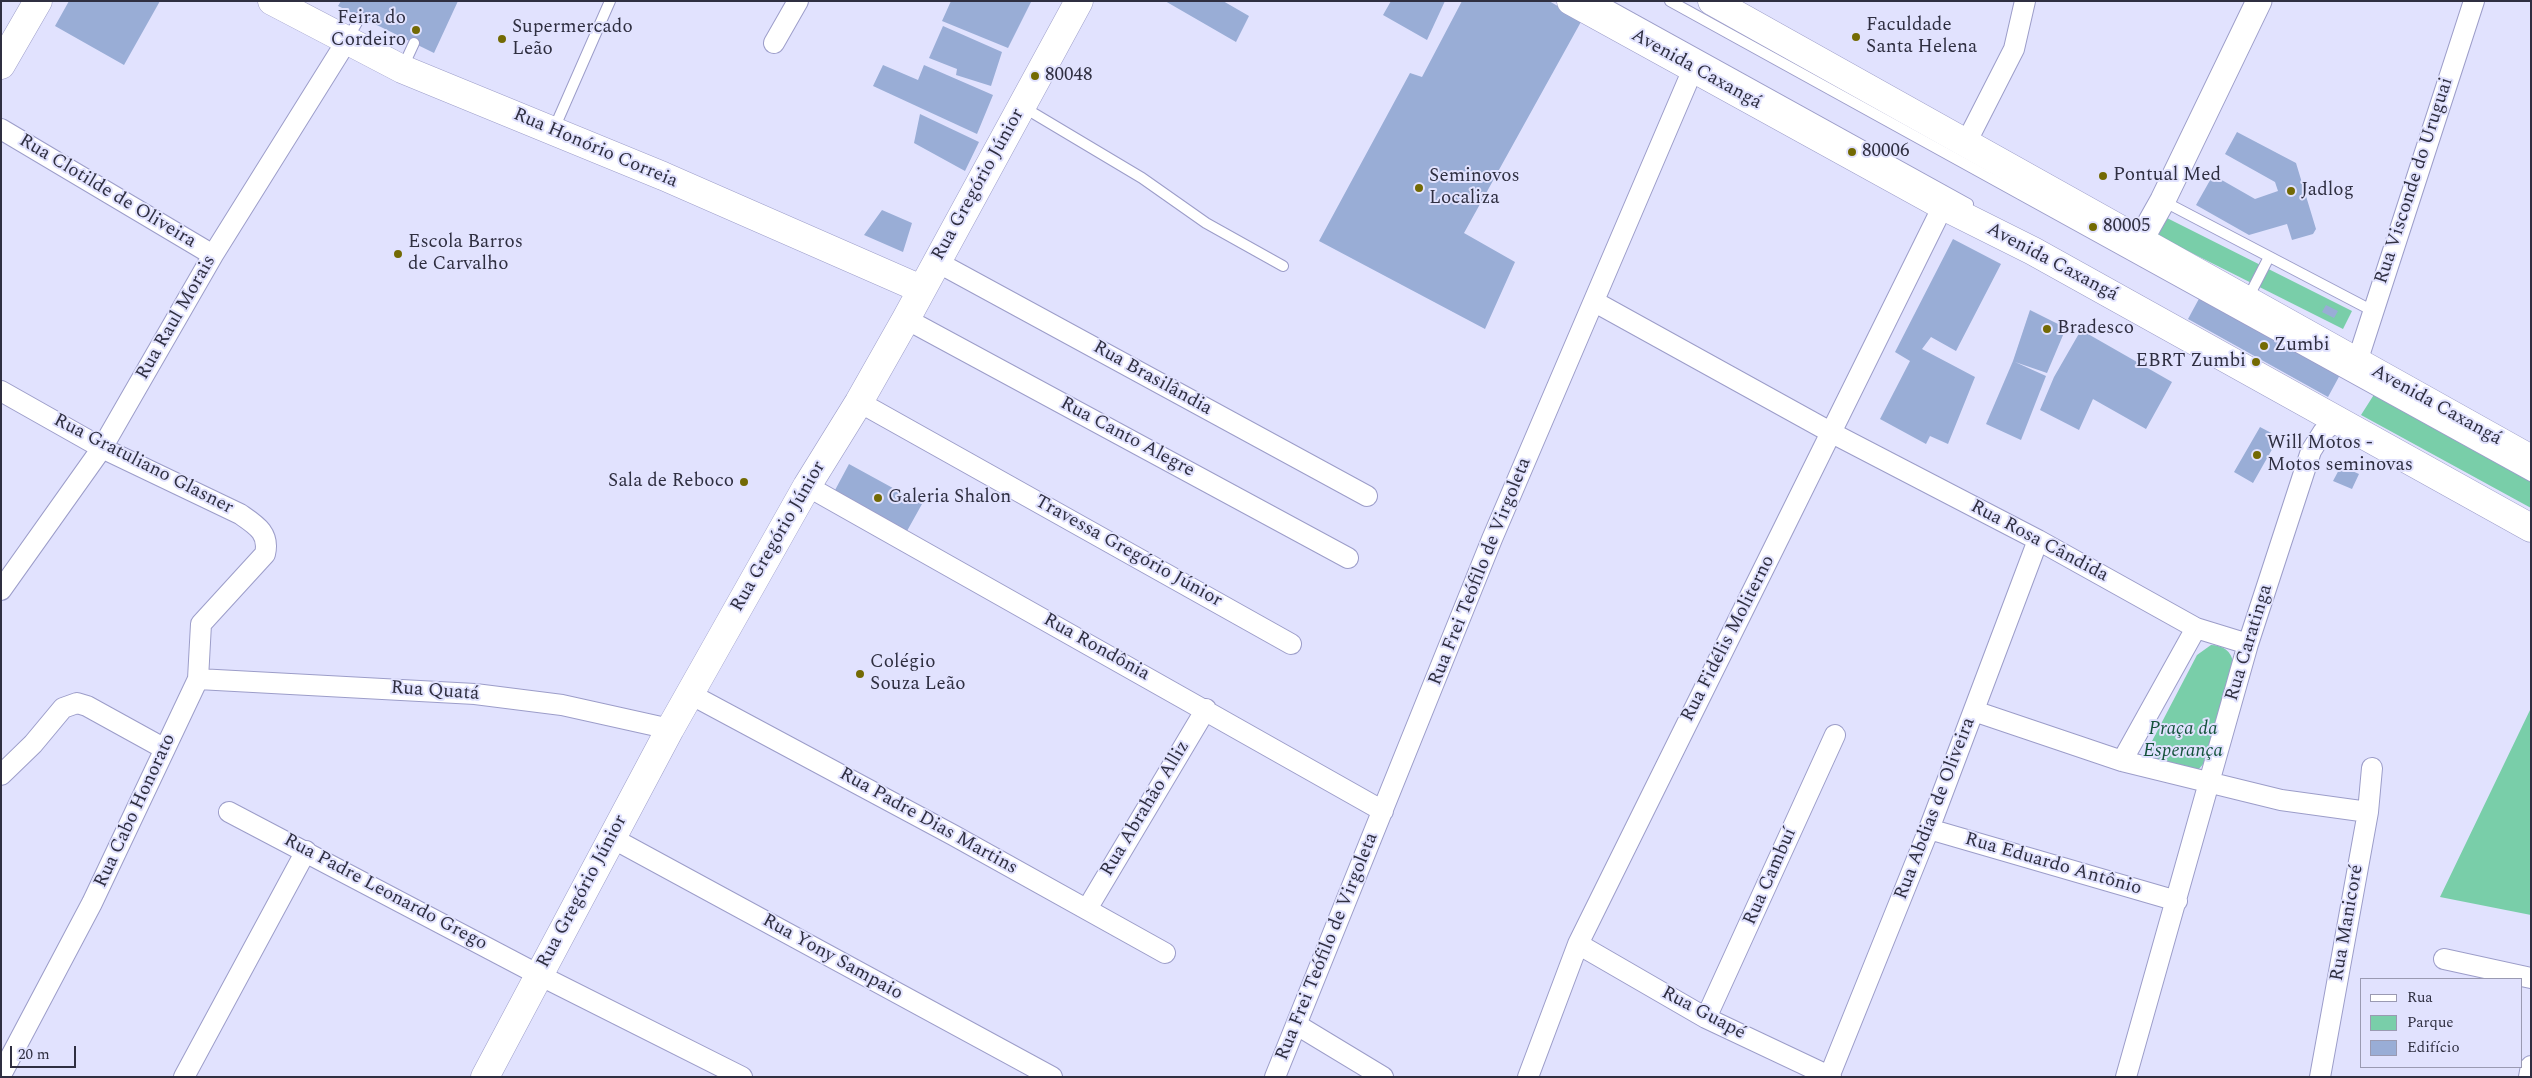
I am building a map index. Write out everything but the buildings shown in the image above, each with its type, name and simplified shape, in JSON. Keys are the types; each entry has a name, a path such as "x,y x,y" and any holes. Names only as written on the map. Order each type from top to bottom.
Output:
{"main road":[{"name":"Rua Honório Correia","path":"272,1 346,42 402,69 922,288"},
{"name":"Rua Gregório Júnior","path":"485,1077 670,729 807,486 859,402 906,319 1079,1"},
{"name":"Avenida Caxangá","path":"1571,1 1943,206 2033,251 2531,528"},
{"name":"Avenida Caxangá","path":"1712,1 2531,459"},
{"path":"1,65 36,2"}],"street":[{"path":"774,43 798,1"},
{"path":"1966,142 2014,49 2025,1"},
{"path":"2140,241 2163,200 2259,1"},
{"name":"Rua Visconde do Uruguai","path":"2357,362 2474,1"},
{"name":"Rua Raul Morais","path":"1,590 102,448 213,255 346,42"},
{"name":"Rua Frei Teófilo de Virgoleta","path":"1275,1077 1492,539 1595,302 1693,69"},
{"name":"Rua Clotilde de Oliveira","path":"1,129 213,255"},
{"name":"Rua Fidélis Moliterno","path":"1528,1077 1578,944 1943,206"},
{"name":"Rua Brasilândia","path":"937,262 1367,496"},
{"name":"Rua Rosa Cândida","path":"1595,302 1832,433 2038,540 2196,628 2248,644"},
{"name":"Rua Canto Alegre","path":"906,319 1348,558"},
{"name":"Rua Gratuliano Glasner","path":"1,391 102,448 240,514 265,534 267,546 265,554"},
{"name":"Travessa Gregório Júnior","path":"859,402 1291,644"},
{"name":"Rua Caratinga","path":"2126,1077 2248,644 2311,451 2323,432 2336,420"},
{"name":"Rua Rondônia","path":"807,486 1383,811"},
{"name":"Rua Abdias de Oliveira","path":"1830,1077 1928,829 2038,540"},
{"name":"Rua Cabo Honorato","path":"1,1075 92,903 198,679 202,624 265,554"},
{"path":"2122,761 2196,628"},
{"name":"Rua Quatá","path":"198,679 475,694 562,705 670,729"},
{"name":"Rua Padre Dias Martins","path":"690,694 1165,953"},
{"path":"1,775 34,744 63,708 77,702 165,749"},
{"name":"Rua Abrahão Alliz","path":"1087,909 1206,710"},
{"path":"1974,710 2122,761 2281,800 2368,812"},
{"name":"Rua Cambuí","path":"1706,1018 1835,735"},
{"name":"Rua Manicoré","path":"2320,1077 2368,812 2372,768"},
{"name":"Rua Padre Leonardo Grego","path":"229,812 539,975 742,1077"},
{"name":"Rua Eduardo Antônio","path":"1928,829 2177,901"},
{"name":"Rua Yony Sampaio","path":"612,838 1052,1077"},
{"path":"184,1077 306,851"},
{"name":"Rua Guapé","path":"1578,944 1706,1018 1830,1077"},
{"path":"2444,958 2531,978"},
{"path":"1297,1025 1383,1077"},
{"path":"2529,1077 2531,1066"}],"lane":[{"path":"553,131 610,1"},
{"path":"1601,1 1976,208"},
{"path":"1670,1 2531,476"},
{"path":"346,42 360,16"},
{"path":"402,69 414,43"},
{"path":"1022,106 1142,178 1206,223 1283,266"},
{"path":"2163,200 2373,311"},
{"path":"2011,228 2299,386"},
{"path":"2247,300 2269,257"}],"green space":[{"path":"2163,216 2352,311 2343,329 2154,234"},
{"path":"2375,393 2531,480 2531,508 2361,415"},
{"name":"Praça da Esperança","path":"2211,645 2226,649 2231,655 2233,663 2205,762 2198,770 2167,764 2155,757 2151,751 2151,743 2197,655"},
{"path":"2531,708 2531,915 2440,897"}],"place":[{"name":"Feira do Cordeiro","path":"416,30"},
{"name":"Faculdade Santa Helena","path":"1856,37"},
{"name":"Supermercado Leão","path":"502,39"},
{"name":"80048","path":"1035,76"},
{"name":"80006","path":"1852,152"},
{"name":"Pontual Med","path":"2103,176"},
{"name":"Seminovos Localiza","path":"1419,188"},
{"name":"Jadlog","path":"2291,191"},
{"name":"80005","path":"2093,227"},
{"name":"Escola Barros de Carvalho","path":"398,254"},
{"name":"Bradesco","path":"2047,329"},
{"name":"Zumbi","path":"2264,346"},
{"name":"EBRT Zumbi","path":"2256,362"},
{"name":"Will Motos - Motos seminovas","path":"2257,455"},
{"name":"Sala de Reboco","path":"744,482"},
{"name":"Galeria Shalon","path":"878,498"},
{"name":"Colégio Souza Leão","path":"860,674"}]}
